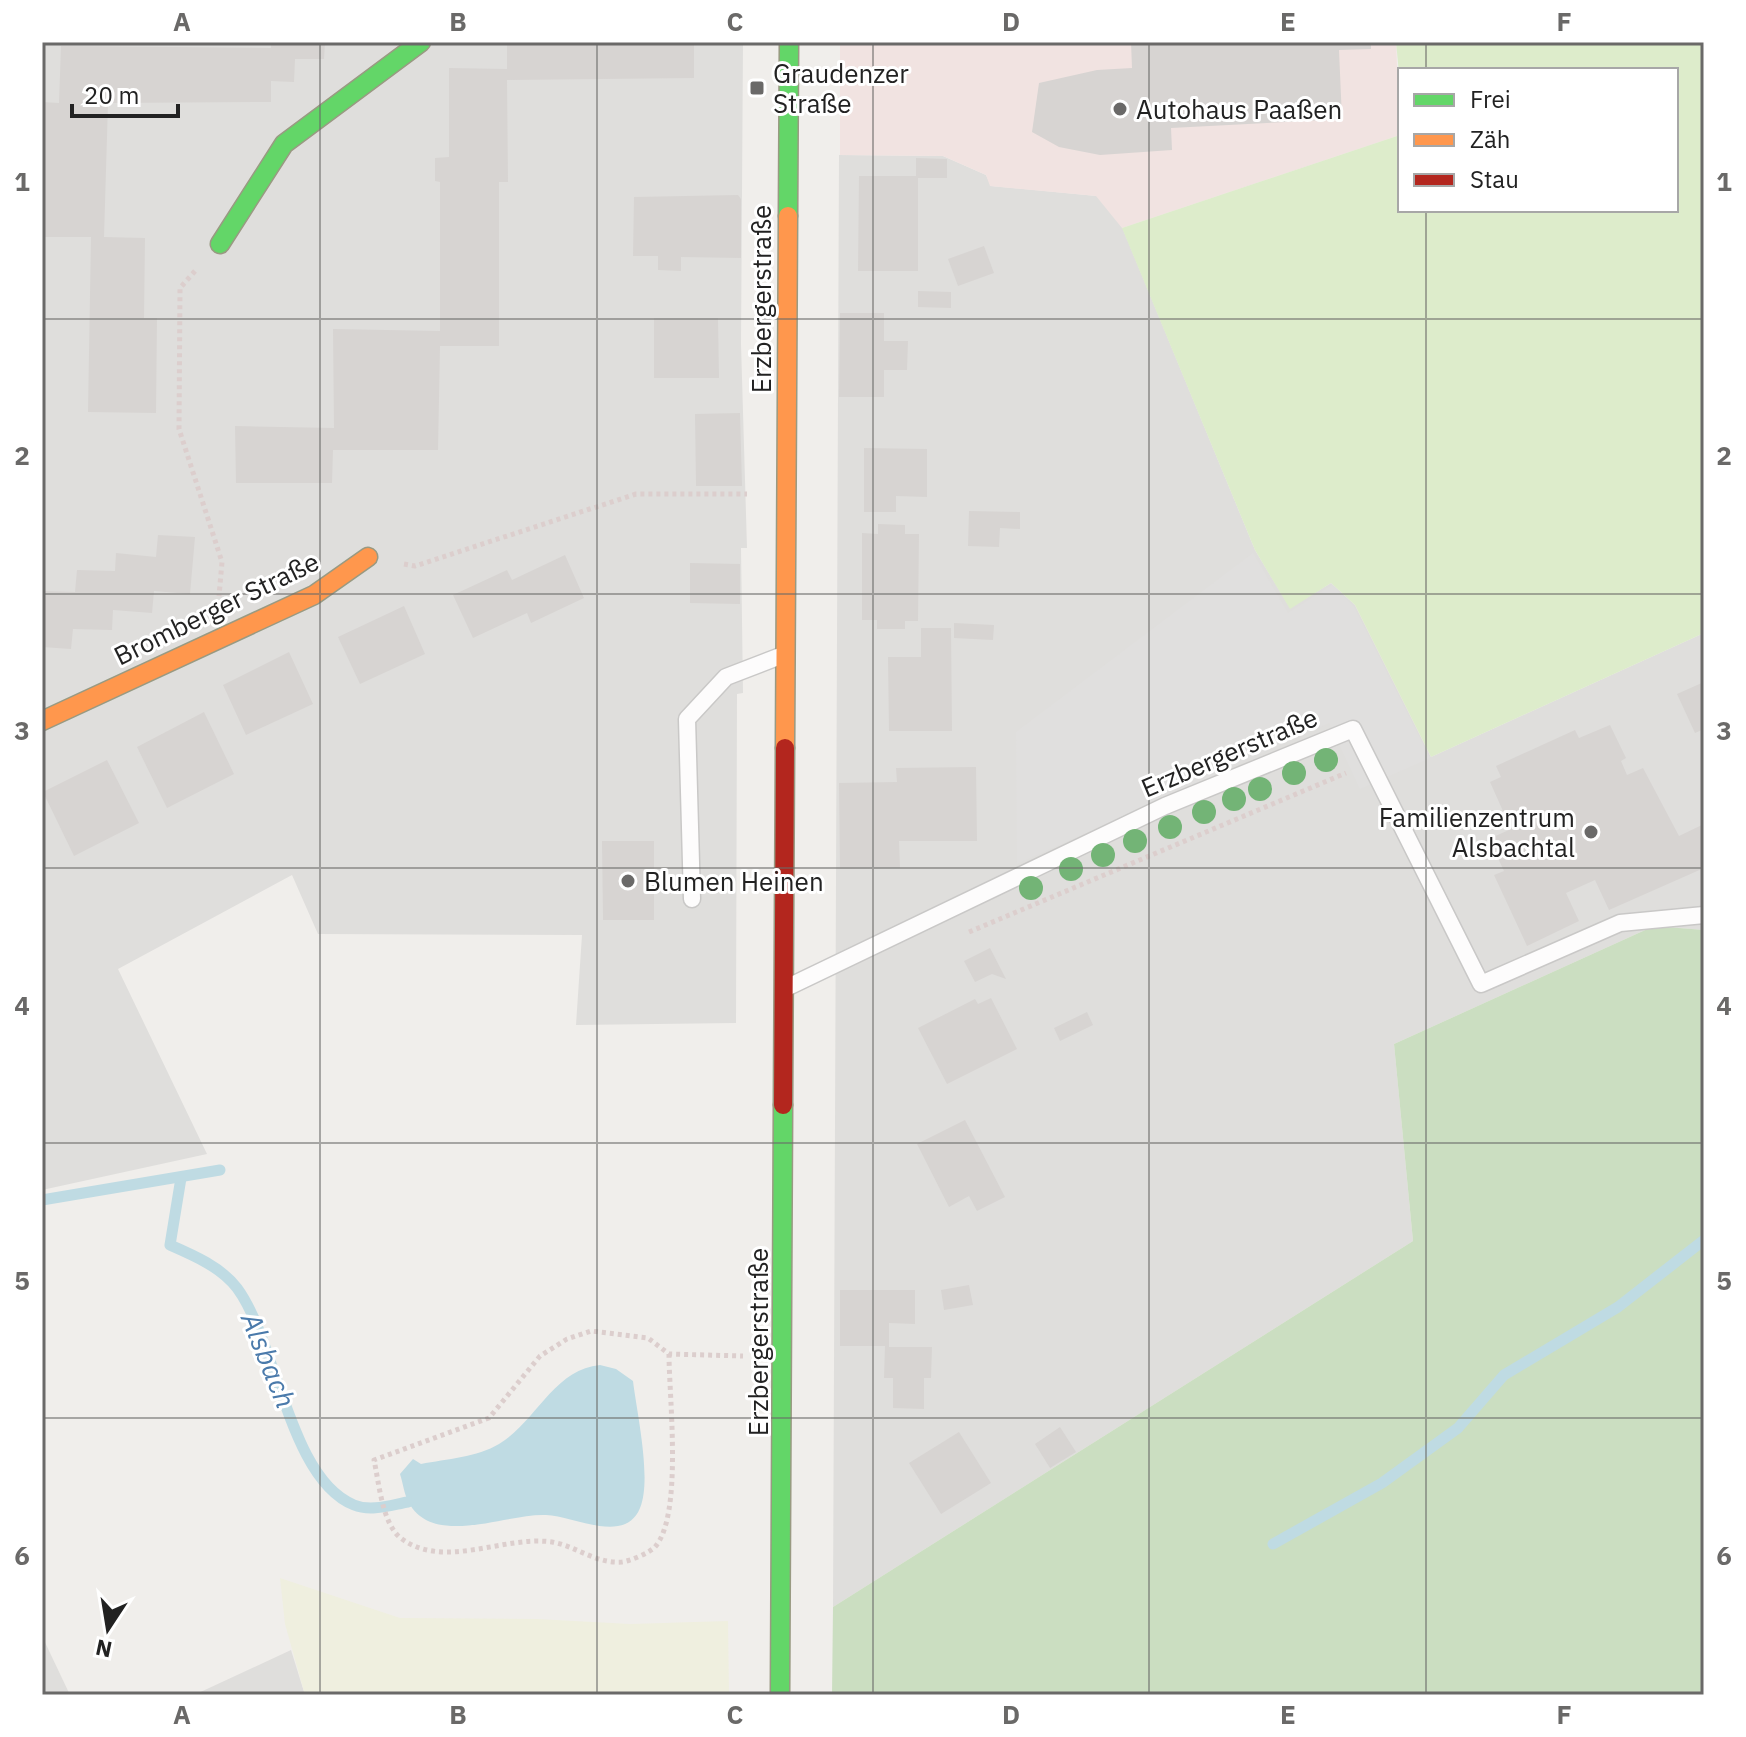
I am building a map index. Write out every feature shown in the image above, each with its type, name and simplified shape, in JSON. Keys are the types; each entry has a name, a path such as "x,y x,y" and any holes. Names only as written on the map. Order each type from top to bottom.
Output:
{"street":[{"path":"220,244 284,144 421,42"},
{"name":"Erzbergerstraße","path":"780,1695 789,42"},
{"name":"Bromberger Straße","path":"42,721 314,595 368,557"}],"lane":[{"path":"692,899 687,719 726,677 784,655"},
{"name":"Erzbergerstraße","path":"785,989 1165,806 1353,729 1481,984 1620,923 1704,915"}],"path":[{"path":"214,641 222,562 181,444 180,288 220,244"},
{"path":"368,557 415,566 636,494 787,494"},
{"path":"966,933 1369,763"},
{"path":"669,1354 670,1498 665,1530 653,1549 623,1562 597,1559 551,1542 431,1552 401,1539 389,1519 374,1460 489,1418 540,1356 567,1339 591,1331 648,1338 669,1354 784,1356"}],"shaded area":[{"path":"42,42 743,42 741,344 747,548 741,548 743,693 737,694 736,1023 576,1025 582,935 318,934 292,875 118,969 207,1154 42,1190"},
{"name":"Autohaus Paaßen","path":"840,42 1396,42 1398,136 1122,228 1096,196 990,186 986,175 943,156 840,155"},
{"path":"839,155 943,156 986,175 991,186 1097,196 1122,227 1255,550 1290,608 1331,583 1355,605 1431,757 1704,633 1704,930 1654,926 1394,1044 1413,1241 833,1607"},
{"path":"1253,553 1288,613 1332,585 1354,607 1430,758 1360,789 1329,723 1017,864 1016,732"},
{"path":"42,1636 70,1695 42,1695"},
{"path":"291,1650 305,1695 194,1695"}],"green space":[{"path":"1396,42 1704,42 1704,633 1431,757 1355,605 1331,583 1290,609 1255,550 1122,228 1398,136 1398,212 1678,212 1678,68 1399,68"},
{"path":"1654,926 1704,930 1704,1695 832,1695 833,1607 1413,1241 1394,1044"},
{"path":"280,1578 400,1618 537,1619 630,1624 728,1621 729,1695 305,1695 285,1624"}],"water":[{"path":"600,1365 616,1369 633,1381 645,1481 640,1508 633,1519 611,1527 546,1515 453,1526 435,1524 420,1516 409,1503 400,1474 413,1459 421,1464 462,1457 499,1444 570,1376"}],"building":[{"path":"271,42 325,42 324,59 295,59 294,82 271,81 271,102 108,103 104,237 145,238 144,318 157,318 156,413 88,412 91,237 42,237 42,102 59,103 61,46 271,48"},
{"path":"507,42 694,42 694,78 507,80 508,182 499,182 499,346 440,346 438,450 333,450 332,483 236,483 235,426 334,428 333,329 440,331 440,182 435,181 435,158 449,157 449,68 507,69"},
{"path":"1131,42 1371,42 1371,49 1339,50 1342,119 1171,128 1172,150 1100,155 1059,147 1032,132 1039,83 1097,70 1132,68"},
{"path":"916,158 947,159 947,178 918,178 918,271 858,271 859,176 916,176"},
{"path":"738,195 741,199 741,258 681,257 681,271 658,270 658,256 633,256 634,197"},
{"path":"984,246 994,273 958,286 948,259"},
{"path":"918,291 951,292 951,308 918,307"},
{"path":"840,313 884,313 884,341 908,341 907,370 884,370 884,397 839,397"},
{"path":"654,318 718,318 719,378 654,378"},
{"path":"740,413 742,486 696,486 695,414"},
{"path":"864,448 927,449 927,497 896,496 896,512 864,512"},
{"path":"969,511 1020,512 1020,529 1000,528 999,547 968,546"},
{"path":"878,524 905,525 905,534 919,534 918,621 905,621 905,629 877,629 877,620 862,620 862,533 878,534"},
{"path":"158,535 195,537 190,594 154,591 152,613 113,610 112,630 73,629 71,649 42,647 42,591 75,592 77,570 115,571 116,553 156,557"},
{"path":"565,555 584,598 531,623 527,613 473,638 453,595 507,570 512,580"},
{"path":"690,563 740,564 740,604 690,603"},
{"path":"404,606 425,654 360,684 338,637"},
{"path":"954,623 994,625 993,640 954,638"},
{"path":"921,628 951,628 952,731 889,731 888,657 921,657"},
{"path":"289,652 313,704 246,735 223,685"},
{"path":"1704,682 1704,729 1695,733 1677,694"},
{"path":"204,712 234,774 167,808 137,747"},
{"name":"Familienzentrum Alsbachtal","path":"1610,725 1626,758 1621,761 1627,775 1643,768 1679,836 1704,824 1704,868 1609,910 1595,880 1566,893 1579,921 1527,946 1494,875 1504,871 1489,839 1511,829 1490,782 1501,777 1496,766 1575,730 1579,738"},
{"path":"107,760 139,823 74,856 43,792"},
{"path":"976,767 977,841 899,841 900,868 840,869 839,783 897,782 896,768"},
{"name":"Blumen Heinen","path":"602,841 654,841 654,920 603,920"},
{"path":"990,948 1006,979 992,974 975,982 964,961"},
{"path":"991,998 1017,1049 947,1084 918,1028 975,999 978,1004"},
{"path":"1087,1012 1093,1025 1060,1041 1054,1028"},
{"path":"965,1120 1005,1197 977,1211 969,1196 949,1207 917,1144"},
{"path":"969,1285 973,1305 944,1310 941,1290"},
{"path":"840,1290 915,1290 915,1324 889,1323 889,1347 932,1347 931,1378 924,1378 924,1409 893,1408 893,1378 884,1378 885,1346 840,1346"},
{"path":"1060,1427 1076,1452 1050,1468 1035,1444"},
{"path":"959,1432 991,1483 941,1514 909,1463"}],"waterway":[{"name":"Alsbach","path":"42,1200 220,1170"},
{"name":"Alsbach","path":"181,1178 170,1245 215,1268 237,1288 251,1312 286,1407 314,1468 332,1490 354,1505 374,1508 408,1502"},
{"path":"1273,1544 1382,1483 1458,1428 1504,1375 1618,1307 1704,1240"}],"traffic: fast":[{"path":"220,244 284,144 421,42"},
{"path":"788,216 789,42"},
{"path":"780,1695 783,1105"}],"traffic: slow":[{"path":"785,748 788,216"},
{"path":"42,721 314,595 368,557"}],"traffic: jam":[{"path":"783,1105 785,748"}],"place":[{"name":"Graudenzer Straße","path":"757,88"},
{"name":"Autohaus Paaßen","path":"1120,109"},
{"name":"Familienzentrum Alsbachtal","path":"1591,832"},
{"name":"Blumen Heinen","path":"628,881"}]}
